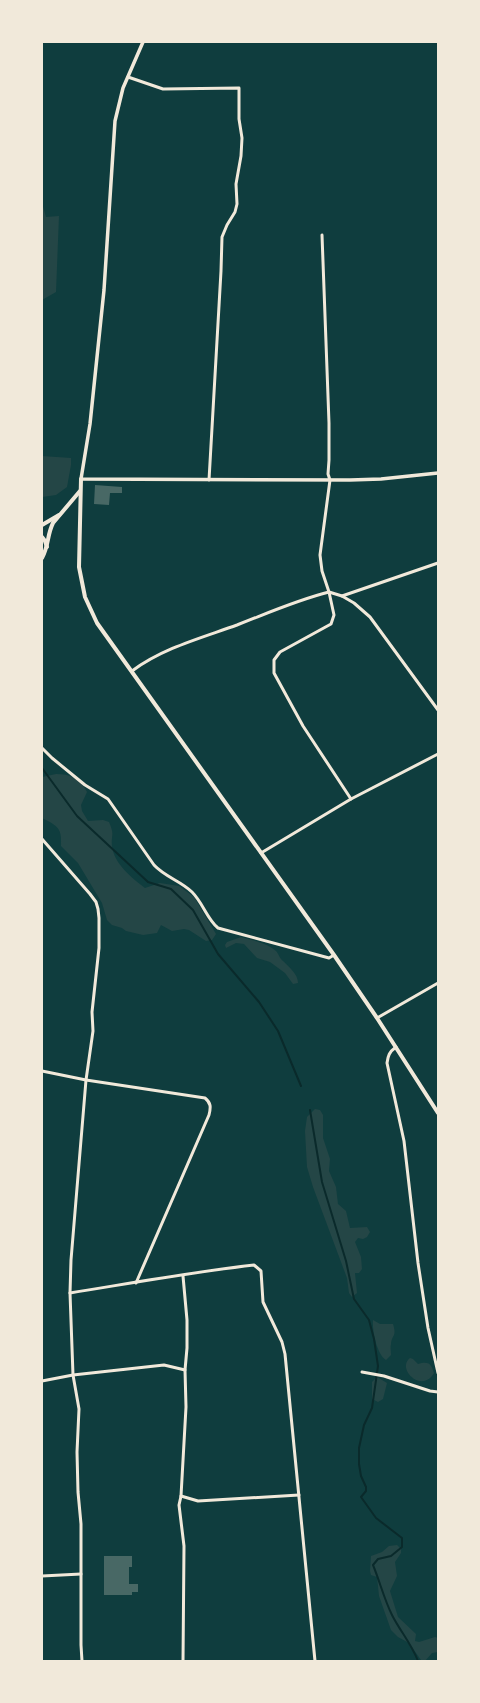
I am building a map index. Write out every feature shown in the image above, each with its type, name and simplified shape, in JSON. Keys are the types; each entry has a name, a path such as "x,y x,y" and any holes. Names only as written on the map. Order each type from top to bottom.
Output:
{"main road":[{"path":"81,479 79,567 85,597 97,624 334,955 396,1047 438,1113"},
{"path":"42,558 47,549 51,528 62,512 80,491"},
{"path":"42,525 62,512"},
{"path":"42,537 45,541 47,549"}],"street":[{"path":"143,42 120,99 115,120 103,298 90,424 81,479 330,480 381,479 438,473"},
{"path":"128,77 152,86 170,90 239,88 239,118 242,138 241,156 236,184 237,204 235,212 224,230 221,244 222,271 209,480"},
{"path":"322,235 329,423 328,474 330,480 320,555 322,571 329,592 334,615 331,624 280,652 274,660 274,673 303,726 351,799"},
{"path":"342,596 438,563"},
{"path":"132,671 147,660 171,649 296,601 329,592 342,596 354,603 370,617 438,710"},
{"path":"42,748 52,758 85,784 108,799 154,865 160,871 183,884 194,893 213,924 218,928 329,958 334,955"},
{"path":"261,853 351,799 438,754"},
{"path":"42,840 96,902 100,918 99,948 92,1012 93,1031 86,1080 71,1260 70,1293 73,1375 79,1408 77,1452 78,1492 81,1524 82,1661"},
{"path":"376,1018 438,983"},
{"path":"396,1047 390,1051 387,1063 404,1140 418,1264 428,1328 438,1373"},
{"path":"42,1071 86,1080 205,1098 209,1102 211,1107 209,1115 136,1283"},
{"path":"70,1293 183,1276 206,1271 254,1266 261,1271 264,1302 282,1342 285,1354 315,1661"},
{"path":"183,1276 187,1320 187,1348 184,1370 186,1407 181,1496 179,1505 184,1546 183,1661"},
{"path":"42,1381 73,1375 164,1365 184,1370"},
{"path":"362,1372 384,1376 430,1391 438,1392"},
{"path":"181,1496 198,1501 299,1495"},
{"path":"42,1576 81,1574"}],"shaded area":[{"path":"42,203 46,217 59,216 56,292 42,300"},
{"path":"42,456 71,458 67,487 56,495 42,497"},
{"path":"56,774 70,776 78,780 84,787 87,792 81,805 82,811 88,821 103,820 109,822 112,833 113,853 120,865 129,875 145,888 160,883 179,886 194,897 216,934 212,940 206,941 189,930 184,929 172,931 161,925 157,933 143,935 126,931 112,925 107,920 102,903 78,863 61,846 60,831 52,823 42,818 42,777"},
{"path":"241,937 264,944 276,951 281,959 295,974 298,983 293,984 285,973 270,962 257,958 244,944 236,943 226,948 225,945 227,942"},
{"path":"315,1109 320,1110 323,1115 323,1138 330,1159 329,1171 336,1187 338,1204 346,1211 350,1228 367,1227 370,1232 367,1237 363,1239 358,1238 355,1242 361,1257 362,1269 359,1273 355,1273 357,1293 352,1297 349,1293 347,1278 307,1167 305,1131 307,1117"},
{"path":"373,1320 380,1324 393,1324 394,1333 391,1345 391,1355 386,1360 380,1353 374,1336"},
{"path":"410,1358 418,1364 427,1363 432,1367 434,1373 429,1379 423,1381 412,1378 406,1368"},
{"path":"377,1377 387,1383 383,1399 378,1402 372,1399 372,1382"},
{"path":"397,1545 401,1549 401,1553 395,1562 397,1576 390,1591 398,1617 416,1634 415,1641 419,1642 435,1637 438,1638 438,1652 432,1653 425,1661 421,1660 409,1643 398,1637 391,1630 379,1596 377,1577 371,1575 370,1571 371,1556 382,1552 389,1546"}],"building":[{"path":"95,485 122,487 122,493 110,493 109,505 94,504"},
{"path":"104,1556 132,1556 132,1567 129,1567 129,1584 138,1584 138,1592 132,1592 132,1595 104,1595"}],"waterway":[{"path":"42,768 77,816 148,882 171,889 193,910 218,954 259,1002 278,1031 301,1086"},
{"path":"310,1110 322,1182 346,1261 354,1299 369,1320 374,1339 378,1366 372,1408 364,1425 359,1448 361,1476 366,1487 366,1491 361,1497 376,1518 402,1538 402,1547 391,1556 378,1559 373,1565 392,1615 418,1661"}]}
